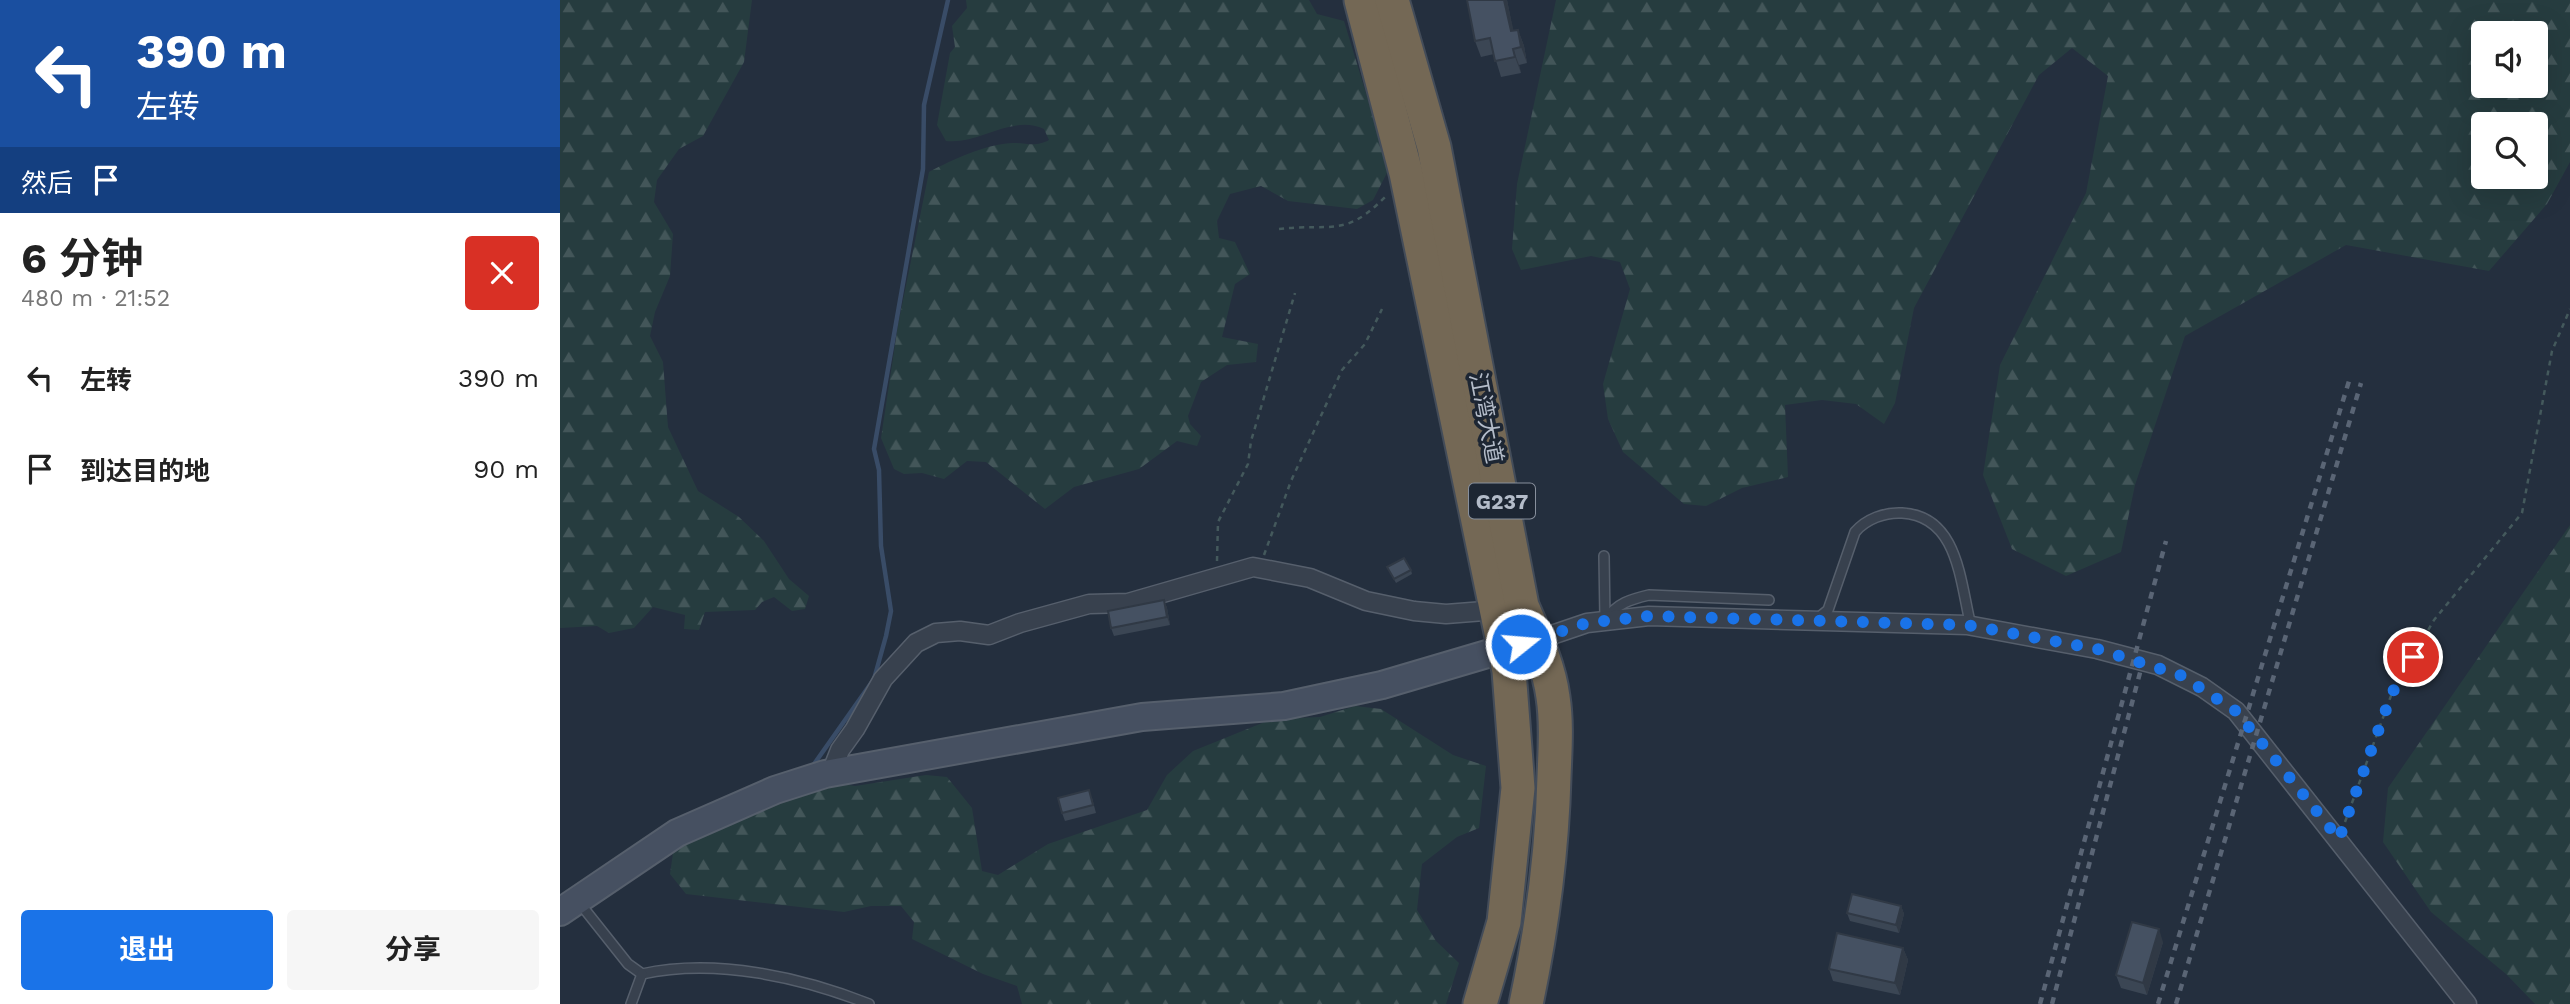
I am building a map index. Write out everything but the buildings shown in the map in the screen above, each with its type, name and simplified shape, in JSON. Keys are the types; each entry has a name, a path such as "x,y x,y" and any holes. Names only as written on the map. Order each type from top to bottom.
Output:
{"highway":[{"name":"江湾大道","path":"1361,0 1406,173 1504,649 1518,788 1504,922 1480,1004"},
{"name":"江湾大道","path":"1392,0 1434,147 1522,606 1537,640 1553,695 1553,830 1543,928 1526,1004"}],"street":[{"path":"831,773 839,750 883,679 916,643 936,633 989,635 1020,623 1089,604 1128,603 1253,567 1310,578 1366,601 1414,611 1446,614 1497,611 1537,640"},
{"path":"568,906 677,833 775,790 831,773 1142,717 1296,704 1382,685 1587,623 1649,616 1970,626 2097,649 2158,666 2202,687 2236,711 2467,1004"}],"lane":[{"path":"1815,621 1828,610 1855,532 1863,523 1892,512 1913,514 1937,524 1944,532 1952,548 1970,626"},
{"path":"1604,556 1605,621"},
{"path":"1605,621 1618,606 1649,595 1769,600"},
{"path":"568,906 642,975"},
{"path":"642,975 667,969 747,972 823,986 869,1004"},
{"path":"631,1004 642,975"}],"path":[{"path":"1279,229 1318,225 1343,227 1364,218 1406,173"},
{"path":"1216,578 1218,522 1248,464 1251,441 1294,293"},
{"path":"1261,568 1291,481 1342,370 1365,344 1382,309"},
{"path":"2339,839 2392,693 2434,620 2522,513 2552,351 2570,309"}],"green space":[{"path":"560,0 752,0 744,62 703,136 679,149 657,180 654,202 673,234 670,276 655,312 650,336 663,362 668,427 698,491 739,517 764,541 789,579 809,596 805,609 792,611 774,597 762,602 755,610 705,612 699,630 684,629 685,615 653,607 634,628 609,633 597,626 560,628"},
{"path":"966,0 1309,0 1317,14 1344,21 1389,169 1373,200 1357,209 1288,201 1261,186 1230,194 1217,221 1219,238 1235,242 1250,274 1235,284 1222,337 1258,344 1256,362 1227,365 1201,382 1188,416 1190,424 1201,436 1197,446 1177,441 1139,469 1074,487 1045,509 986,462 967,461 944,479 922,473 904,474 894,469 881,438 898,325 929,172 990,147 1012,143 1035,144 1049,140 1044,129 1019,125 971,139 946,141 937,125 950,53 955,47 952,26 967,8"},
{"path":"1556,0 2570,0 2570,162 2547,204 2489,271 2346,245 2185,336 2135,485 2121,552 2066,576 2012,549 1983,475 2000,365 2086,193 2108,76 2072,48 2039,75 1914,308 1895,403 1884,424 1856,404 1822,400 1785,405 1788,477 1742,488 1706,506 1684,504 1623,452 1608,419 1603,384 1630,289 1620,262 1591,256 1521,270 1512,249 1517,184"},
{"path":"2570,525 2570,1004 2535,1004 2506,974 2431,912 2383,842 2388,788"},
{"path":"1355,706 1381,709 1453,755 1486,766 1479,828 1457,837 1422,864 1417,910 1436,941 1459,963 1446,1004 1022,1004 1017,986 983,974 912,939 914,922 901,906 871,906 844,912 686,894 670,874 673,853 688,839 828,782 855,786 926,775 947,777 972,808 982,871 998,875 1048,844 1147,810 1167,775 1193,751 1272,719 1320,717"}],"waterway":[{"path":"812,767 874,679 891,611 881,546 879,470 874,449 923,169 924,105 948,0"}],"railway":[{"path":"2158,1004 2349,381"},
{"path":"2176,1004 2361,383"},
{"path":"2040,1004 2166,541"},
{"path":"2052,1004 2141,669"}],"route":[{"path":"1521,644 1587,623 1649,616 1967,625 2097,649 2180,675 2236,711 2339,839 2392,693 2413,657"}]}
